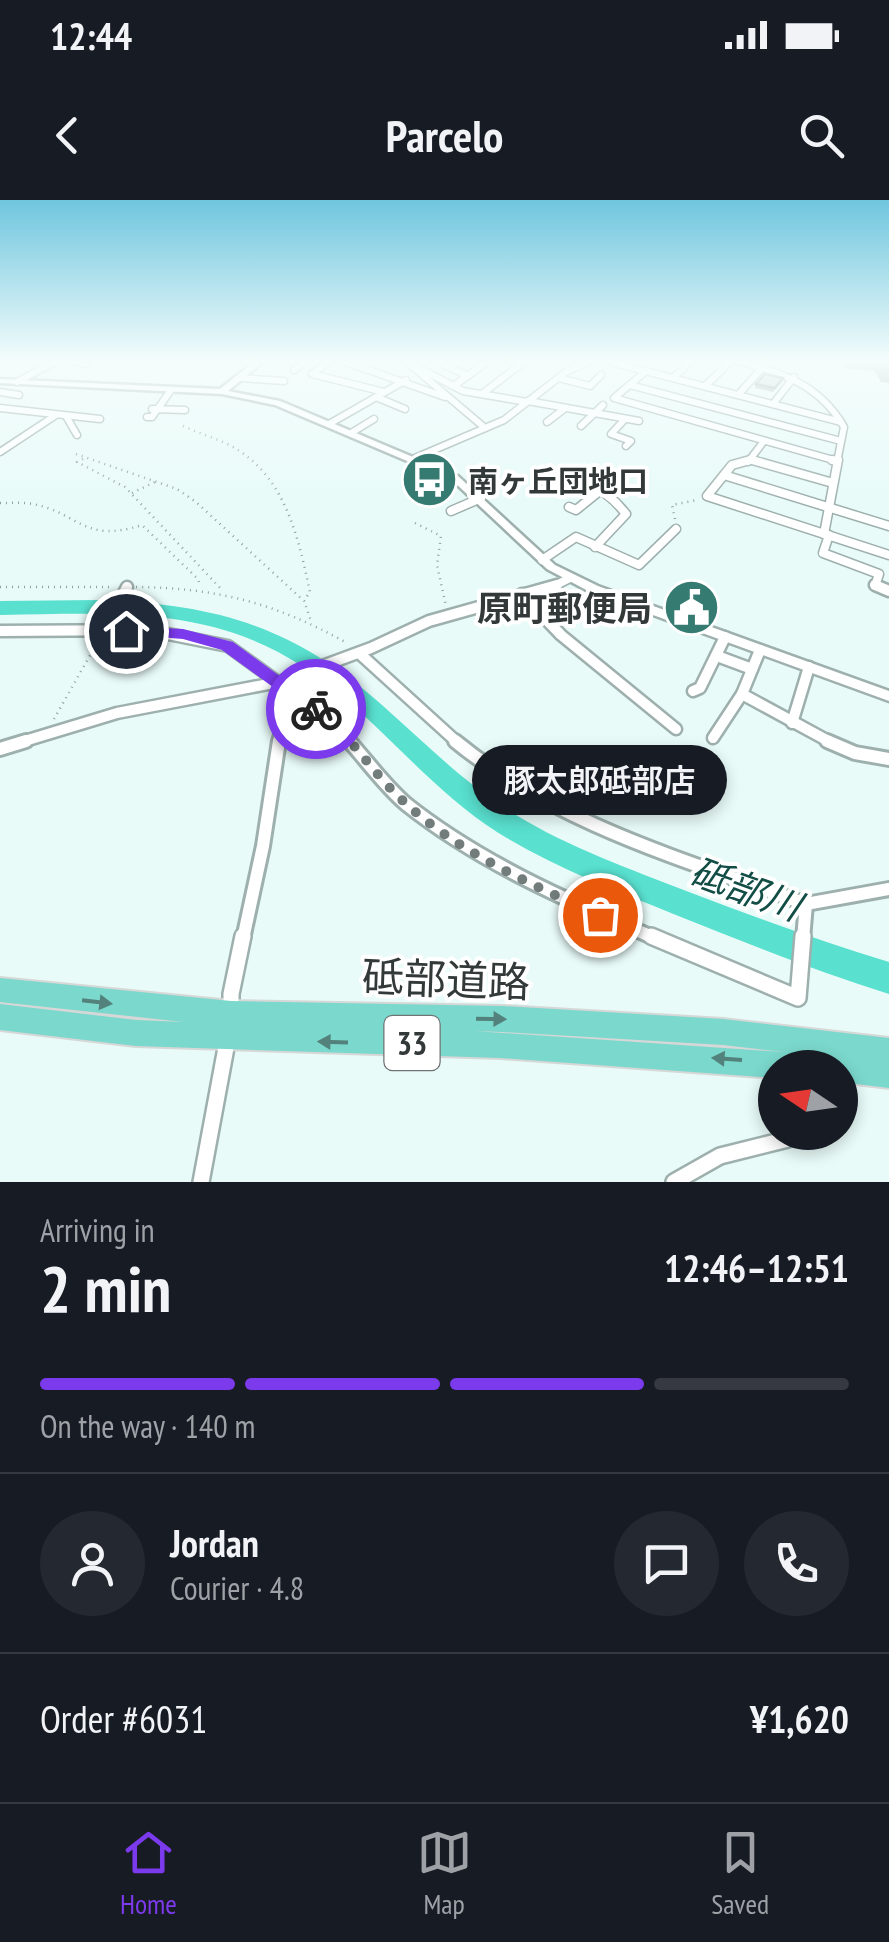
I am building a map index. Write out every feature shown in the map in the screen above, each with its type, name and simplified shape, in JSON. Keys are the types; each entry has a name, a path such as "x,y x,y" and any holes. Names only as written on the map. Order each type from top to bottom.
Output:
{"highway":[{"name":"砥部道路","path":"0,990 230,1026 758,1063"},
{"name":"砥部道路","path":"0,1017 136,1033 230,1026 521,1020 756,1034 889,1050"},
{"path":"858,1071 889,1075"}],"street":[{"path":"156,407 152,412 185,410"},
{"path":"288,407 455,478 542,560 570,578 889,696"},
{"path":"329,424 359,407"},
{"path":"400,407 405,409"},
{"path":"458,407 485,428"},
{"path":"415,458 504,420 522,407"},
{"path":"557,407 592,416 639,421"},
{"path":"581,426 602,407"},
{"path":"644,407 837,461"},
{"path":"713,407 841,442"},
{"path":"783,407 842,422"},
{"path":"828,407 842,422 823,554 880,574 875,586 889,591"},
{"path":"0,408 100,418"},
{"path":"547,422 564,408"},
{"path":"703,424 717,408"},
{"path":"61,416 78,435"},
{"path":"0,452 61,416"},
{"path":"351,432 374,419"},
{"path":"625,419 611,434 631,442 626,446"},
{"path":"764,441 747,463 732,465 707,496 889,555"},
{"path":"750,459 833,482"},
{"path":"724,475 889,526"},
{"path":"544,488 561,481 602,489 626,514 596,546"},
{"path":"569,507 576,510 602,489"},
{"path":"451,511 480,498"},
{"path":"542,560 572,538 639,566 676,530"},
{"path":"0,749 117,712 283,681 437,618 570,578"},
{"path":"106,629 126,588"},
{"path":"522,594 562,636 676,729"},
{"path":"0,630 168,632 213,641 242,652 329,719 404,802 468,846 567,901 798,998 805,906"},
{"path":"693,692 700,688 726,638"},
{"path":"713,738 742,694 760,650"},
{"path":"355,654 445,734 531,793 596,826 805,906 889,889"},
{"path":"717,656 752,669"},
{"path":"792,723 809,667"},
{"path":"201,1182 214,1142 220,1066 230,1026 232,994 264,846 284,699 283,681"},
{"path":"742,694 856,754 874,753 889,760"},
{"path":"674,1182 720,1156 758,1147"}],"path":[{"path":"182,426 238,449 272,484 292,520 310,592 303,608 313,625"},
{"path":"76,454 157,482 196,502 304,601"},
{"path":"86,457 77,462 126,487 223,590"},
{"path":"131,495 157,482"},
{"path":"676,530 678,524 669,508 686,500 704,499"},
{"path":"0,504 35,504 80,526 118,534 142,525 150,515"},
{"path":"415,524 442,539 437,565 446,606 437,618"},
{"path":"142,525 198,579 200,588"},
{"path":"0,587 223,590 267,603 313,625 355,654"},
{"path":"44,738 106,629"}],"waterway":[{"name":"砥部川","path":"0,608 144,608 231,622 273,638 314,661 355,694 464,793 550,848 721,918 889,978"}],"way so far":[{"path":"316,709 404,802 432,824 532,883 600,915"}],"place":[{"name":"南ヶ丘団地口","path":"429,480"},
{"name":"原町郵便局","path":"691,608"},
{"name":"豚太郎砥部店","path":"600,915"}],"route":[{"path":"126,631 183,634 228,646 242,652 316,709"}]}
